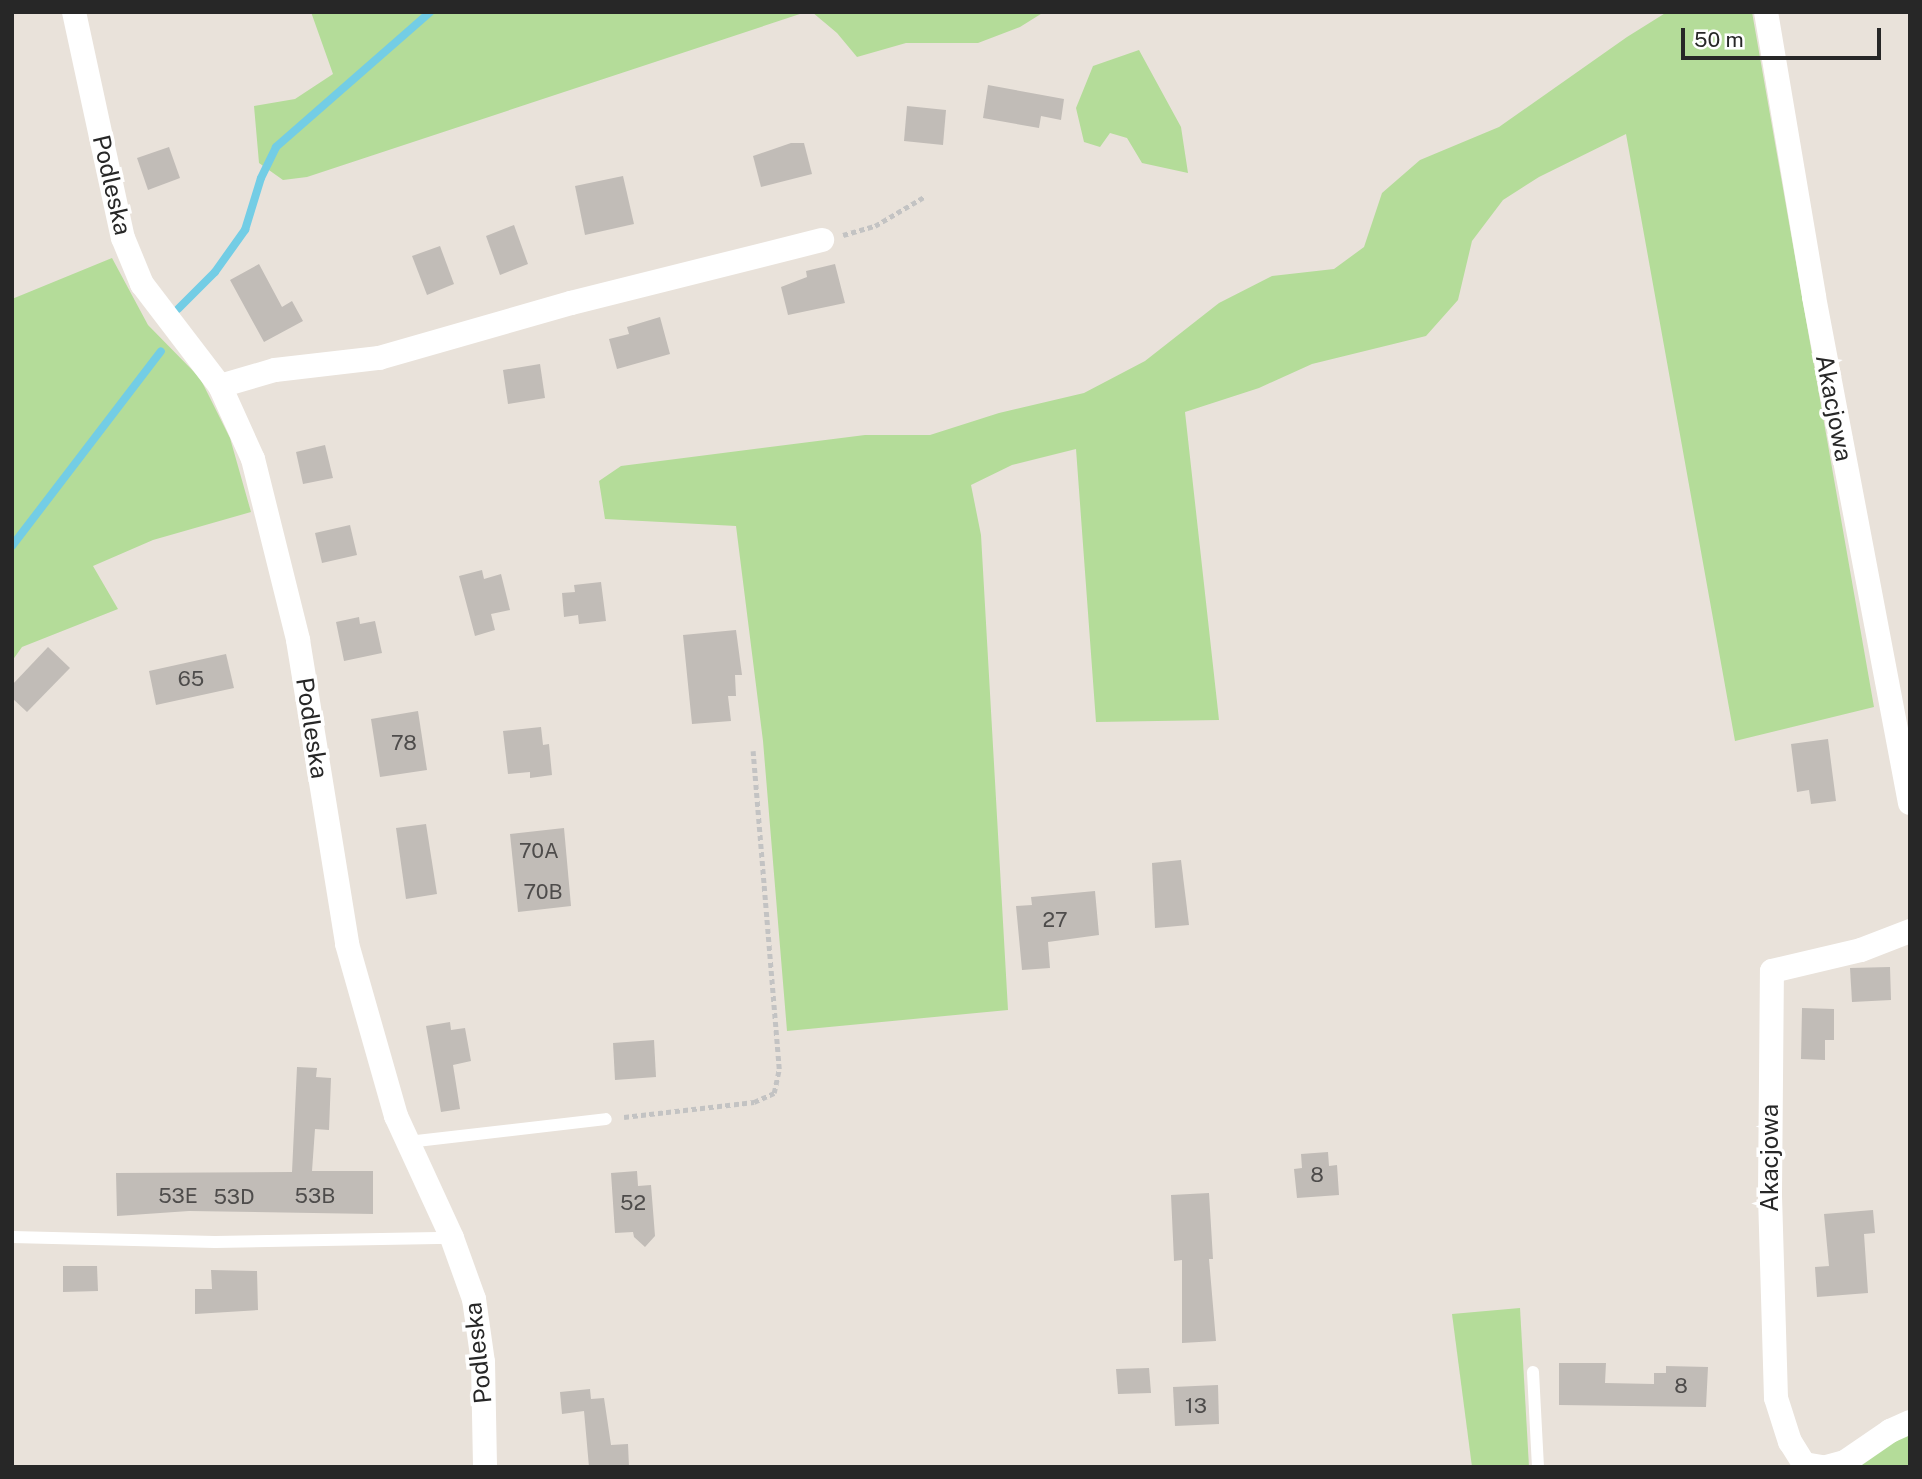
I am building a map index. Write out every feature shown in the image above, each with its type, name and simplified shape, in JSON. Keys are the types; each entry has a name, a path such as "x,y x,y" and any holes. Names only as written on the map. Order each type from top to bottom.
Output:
{"street":[{"name":"Podleska","path":"74,12 123,238 142,284 220,386 256,472 298,640 347,944 396,1115 452,1238 474,1299 483,1362 485,1467"},
{"name":"Akacjowa","path":"1766,12 1814,297 1910,803"},
{"path":"220,386 275,370 379,358 571,303 822,240"},
{"name":"Akacjowa","path":"1910,931 1861,950 1772,971 1770,1193 1776,1398 1790,1442 1804,1464 1824,1467 1845,1462 1890,1430 1910,1422"}],"lane":[{"path":"408,1142 606,1119"},
{"path":"12,1237 215,1242 452,1238"},
{"path":"1533,1372 1538,1467"}],"path":[{"path":"822,240 876,226 924,197"},
{"path":"606,1119 754,1102 774,1093 779,1069 753,751"}],"green space":[{"path":"311,12 806,12 307,177 283,180 259,163 254,106 295,99 333,74"},
{"path":"812,12 1044,12 1020,27 978,43 906,43 857,57 837,33"},
{"path":"1667,12 1752,12 1874,707 1735,741 1626,134 1539,177 1503,200 1472,241 1458,300 1426,336 1312,364 1259,388 1185,412 1219,720 1096,722 1076,449 1012,465 971,485 981,535 1008,1010 787,1031 763,741 736,526 605,519 599,481 621,466 865,435 930,435 999,413 1084,393 1145,361 1219,303 1272,276 1334,269 1364,247 1382,193 1420,160 1499,127"},
{"path":"1139,50 1181,127 1188,173 1142,163 1127,138 1110,133 1100,147 1084,142 1076,108 1093,66"},
{"path":"112,258 148,325 200,378 230,438 251,512 153,540 93,566 118,609 22,647 12,661 12,299"},
{"path":"1520,1308 1529,1467 1472,1467 1452,1314"},
{"path":"1910,1433 1910,1467 1851,1467"}],"building":[{"path":"988,85 1064,99 1061,120 1041,116 1039,128 983,118"},
{"path":"907,106 946,110 943,145 904,141"},
{"path":"791,143 804,143 812,174 761,187 753,156"},
{"path":"169,147 180,178 148,190 137,158"},
{"path":"623,176 634,224 585,235 575,186"},
{"path":"514,225 528,264 500,275 486,236"},
{"path":"440,246 454,284 427,295 412,256"},
{"path":"259,264 282,307 292,301 303,321 264,342 230,280"},
{"path":"835,264 845,303 788,315 781,287 807,277 806,271"},
{"path":"660,317 670,354 617,369 609,339 629,334 627,327"},
{"path":"540,364 545,398 508,404 503,370"},
{"path":"325,445 333,478 303,484 296,452"},
{"path":"350,525 357,555 322,563 315,533"},
{"path":"482,570 484,579 501,574 510,610 491,614 495,630 475,636 459,576"},
{"path":"601,582 606,621 579,624 578,615 564,617 562,593 575,592 574,585"},
{"path":"359,617 360,624 375,621 382,653 344,661 336,622"},
{"path":"736,630 742,675 735,675 736,696 728,696 731,721 692,724 683,635"},
{"path":"48,647 70,668 27,712 12,698 12,685"},
{"path":"226,654 234,688 156,705 149,671"},
{"path":"418,711 427,770 380,777 371,719"},
{"path":"541,727 543,745 549,744 552,775 530,778 530,772 508,774 503,731"},
{"path":"1828,739 1836,801 1811,804 1809,790 1797,792 1791,744"},
{"path":"426,824 437,894 406,899 396,828"},
{"path":"564,828 571,906 518,912 510,834"},
{"path":"1181,860 1189,925 1155,928 1152,863"},
{"path":"1095,891 1099,935 1048,942 1050,968 1022,970 1016,906 1032,905 1031,897"},
{"path":"1890,967 1891,1000 1852,1002 1850,968"},
{"path":"1802,1008 1834,1009 1834,1040 1825,1040 1825,1060 1801,1059"},
{"path":"450,1022 451,1030 465,1028 471,1061 453,1065 460,1109 441,1112 426,1026"},
{"path":"654,1040 656,1077 615,1080 613,1043"},
{"path":"297,1067 317,1068 316,1077 331,1078 329,1130 315,1129 312,1171 373,1171 373,1214 189,1211 117,1216 116,1173 292,1172"},
{"path":"1328,1152 1329,1166 1337,1165 1339,1195 1297,1198 1294,1169 1302,1168 1301,1154"},
{"path":"637,1171 638,1186 651,1185 655,1236 645,1247 634,1237 633,1232 615,1233 611,1173"},
{"path":"1209,1193 1213,1259 1209,1259 1216,1341 1182,1343 1182,1260 1174,1261 1171,1195"},
{"path":"1873,1210 1875,1233 1864,1234 1868,1293 1817,1297 1815,1267 1829,1266 1824,1214"},
{"path":"63,1266 97,1266 98,1291 63,1292"},
{"path":"211,1270 257,1271 258,1310 195,1314 195,1289 212,1289"},
{"path":"1559,1363 1606,1363 1605,1383 1654,1384 1654,1373 1666,1373 1666,1366 1708,1367 1706,1407 1559,1405"},
{"path":"1149,1368 1151,1393 1118,1394 1116,1369"},
{"path":"1218,1385 1219,1424 1175,1426 1173,1387"},
{"path":"590,1389 591,1399 604,1398 611,1445 628,1444 629,1467 589,1467 584,1411 562,1414 560,1392"}],"waterway":[{"path":"178,309 215,272 245,230 261,178 276,147 430,12"},
{"path":"12,546 161,351"}]}
